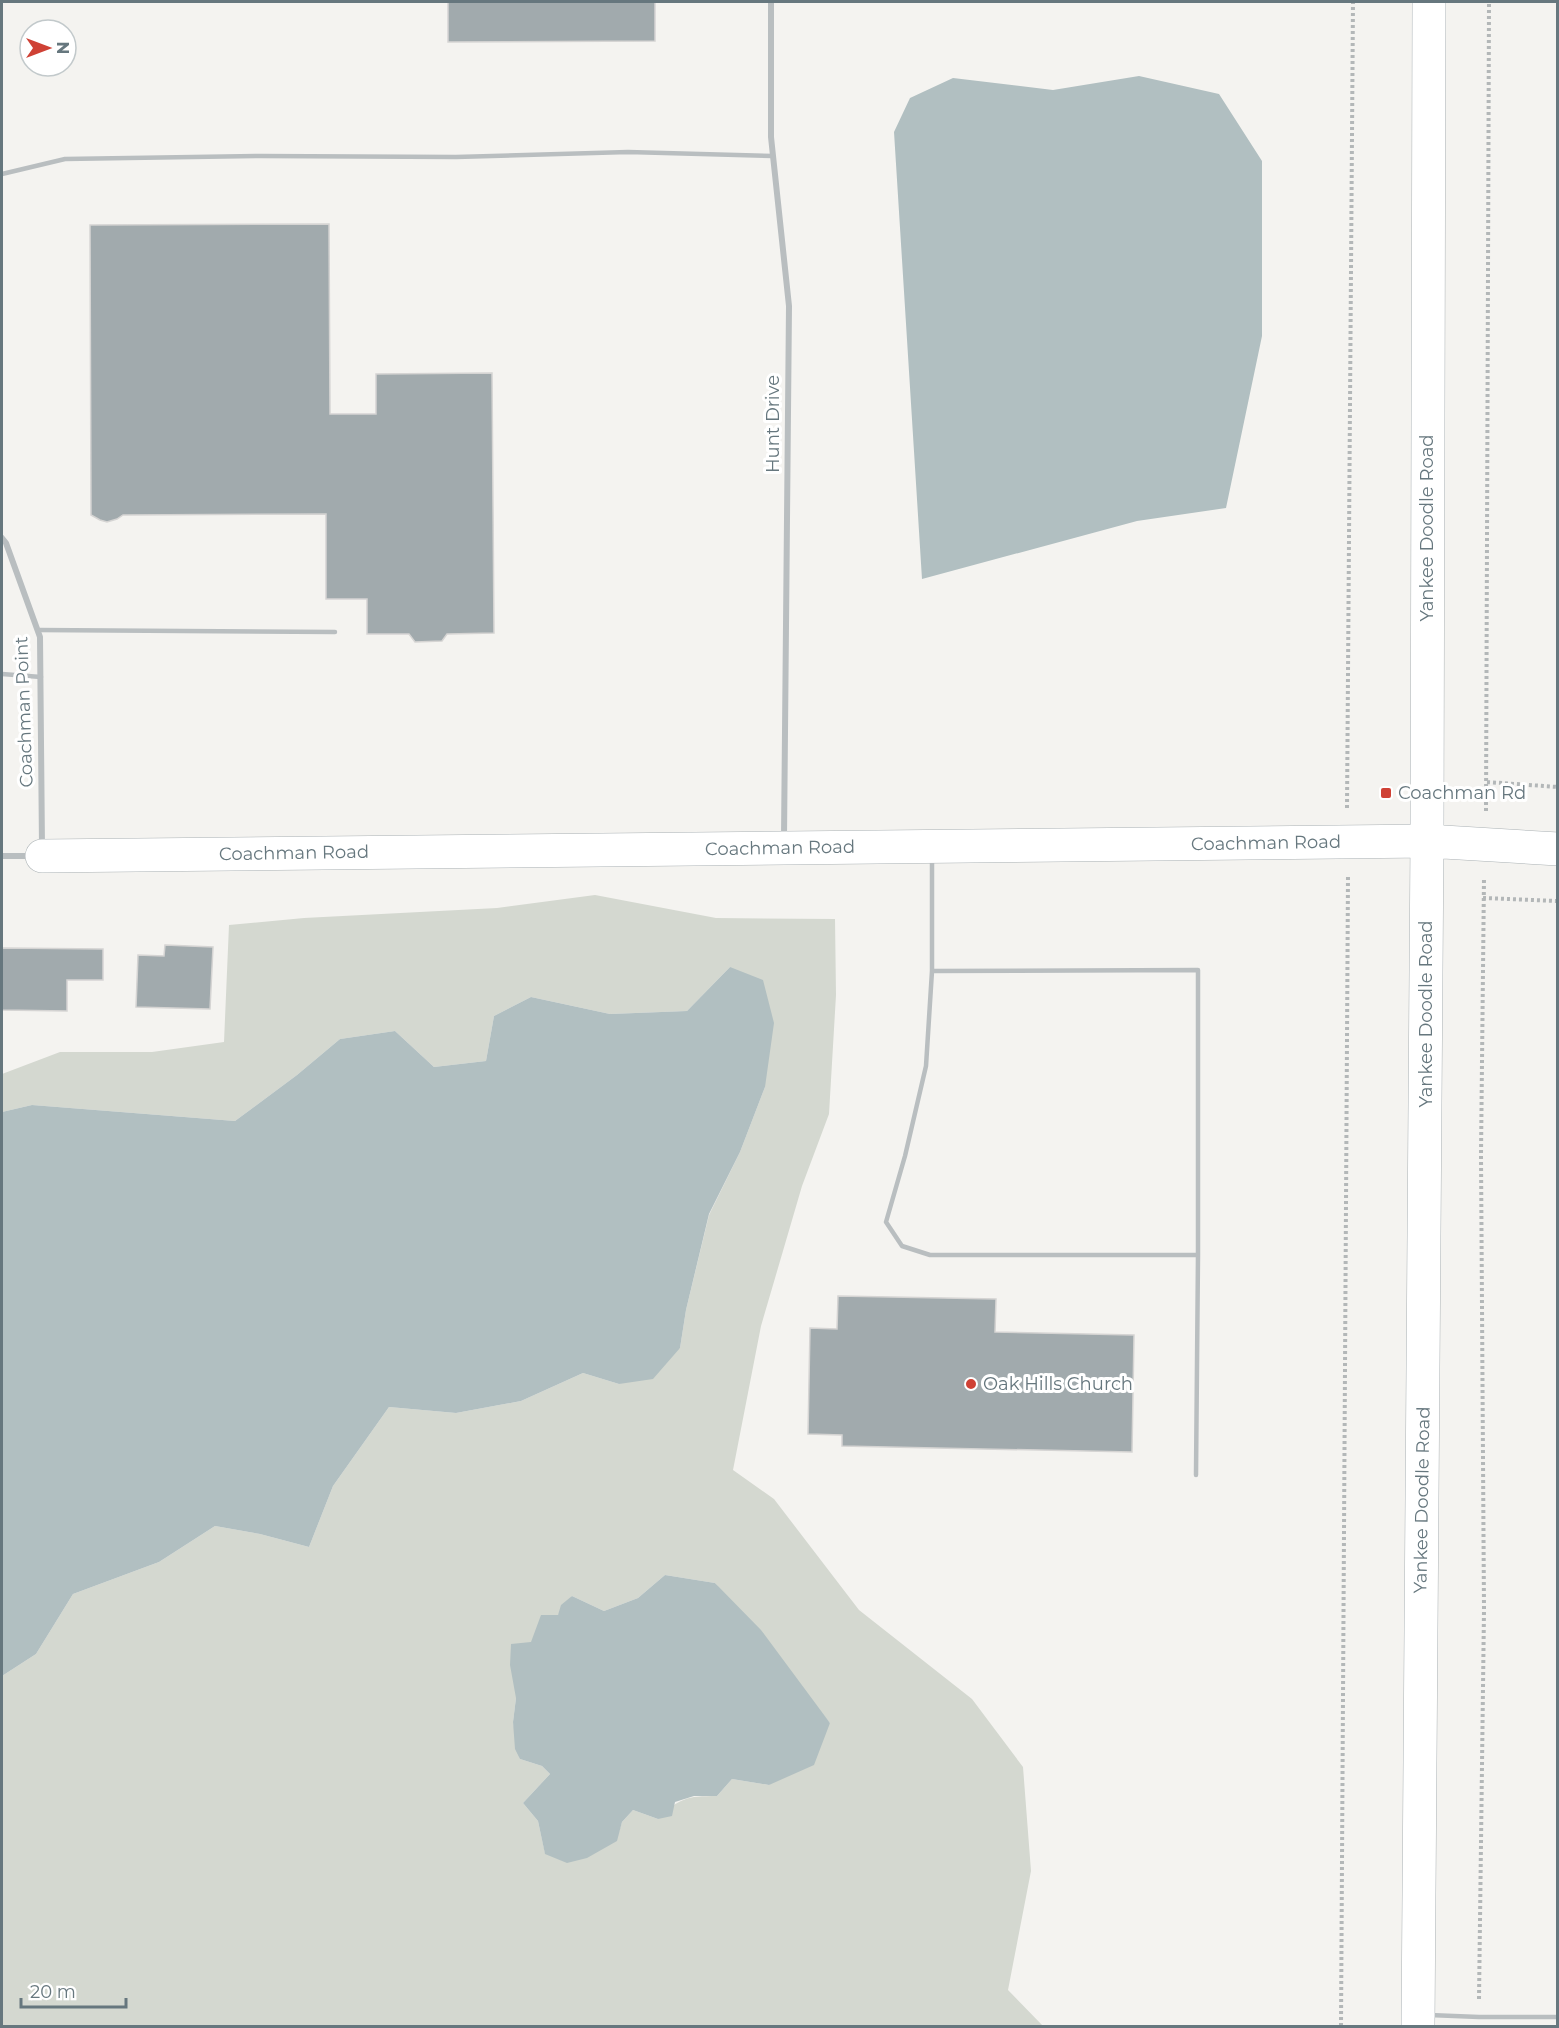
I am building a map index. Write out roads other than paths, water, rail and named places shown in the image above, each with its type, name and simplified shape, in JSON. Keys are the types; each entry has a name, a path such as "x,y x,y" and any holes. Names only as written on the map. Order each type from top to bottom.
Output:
{"main road":[{"name":"Yankee Doodle Road","path":"1418,2020 1427,841 1428,2"},
{"name":"Coachman Road","path":"42,856 1427,841 1557,849"}],"street":[{"name":"Hunt Drive","path":"771,2 773,156 789,306 784,848"},
{"name":"Coachman Point","path":"2,538 6,543 40,637 42,856"},
{"name":"Coachman Road","path":"2,856 42,856"}],"lane":[{"path":"2,174 65,159 261,156 456,157 628,152 773,156"},
{"path":"38,630 334,632"},
{"path":"2,674 41,677"},
{"path":"932,847 932,971 926,1066 905,1156 886,1221 902,1246 930,1255 1198,1255"},
{"path":"932,971 1198,970 1196,1474"},
{"path":"1418,2020 1557,2017"}],"place":[{"name":"Coachman Rd","path":"1386,793"},
{"name":"Oak Hills Church","path":"971,1384"}]}
